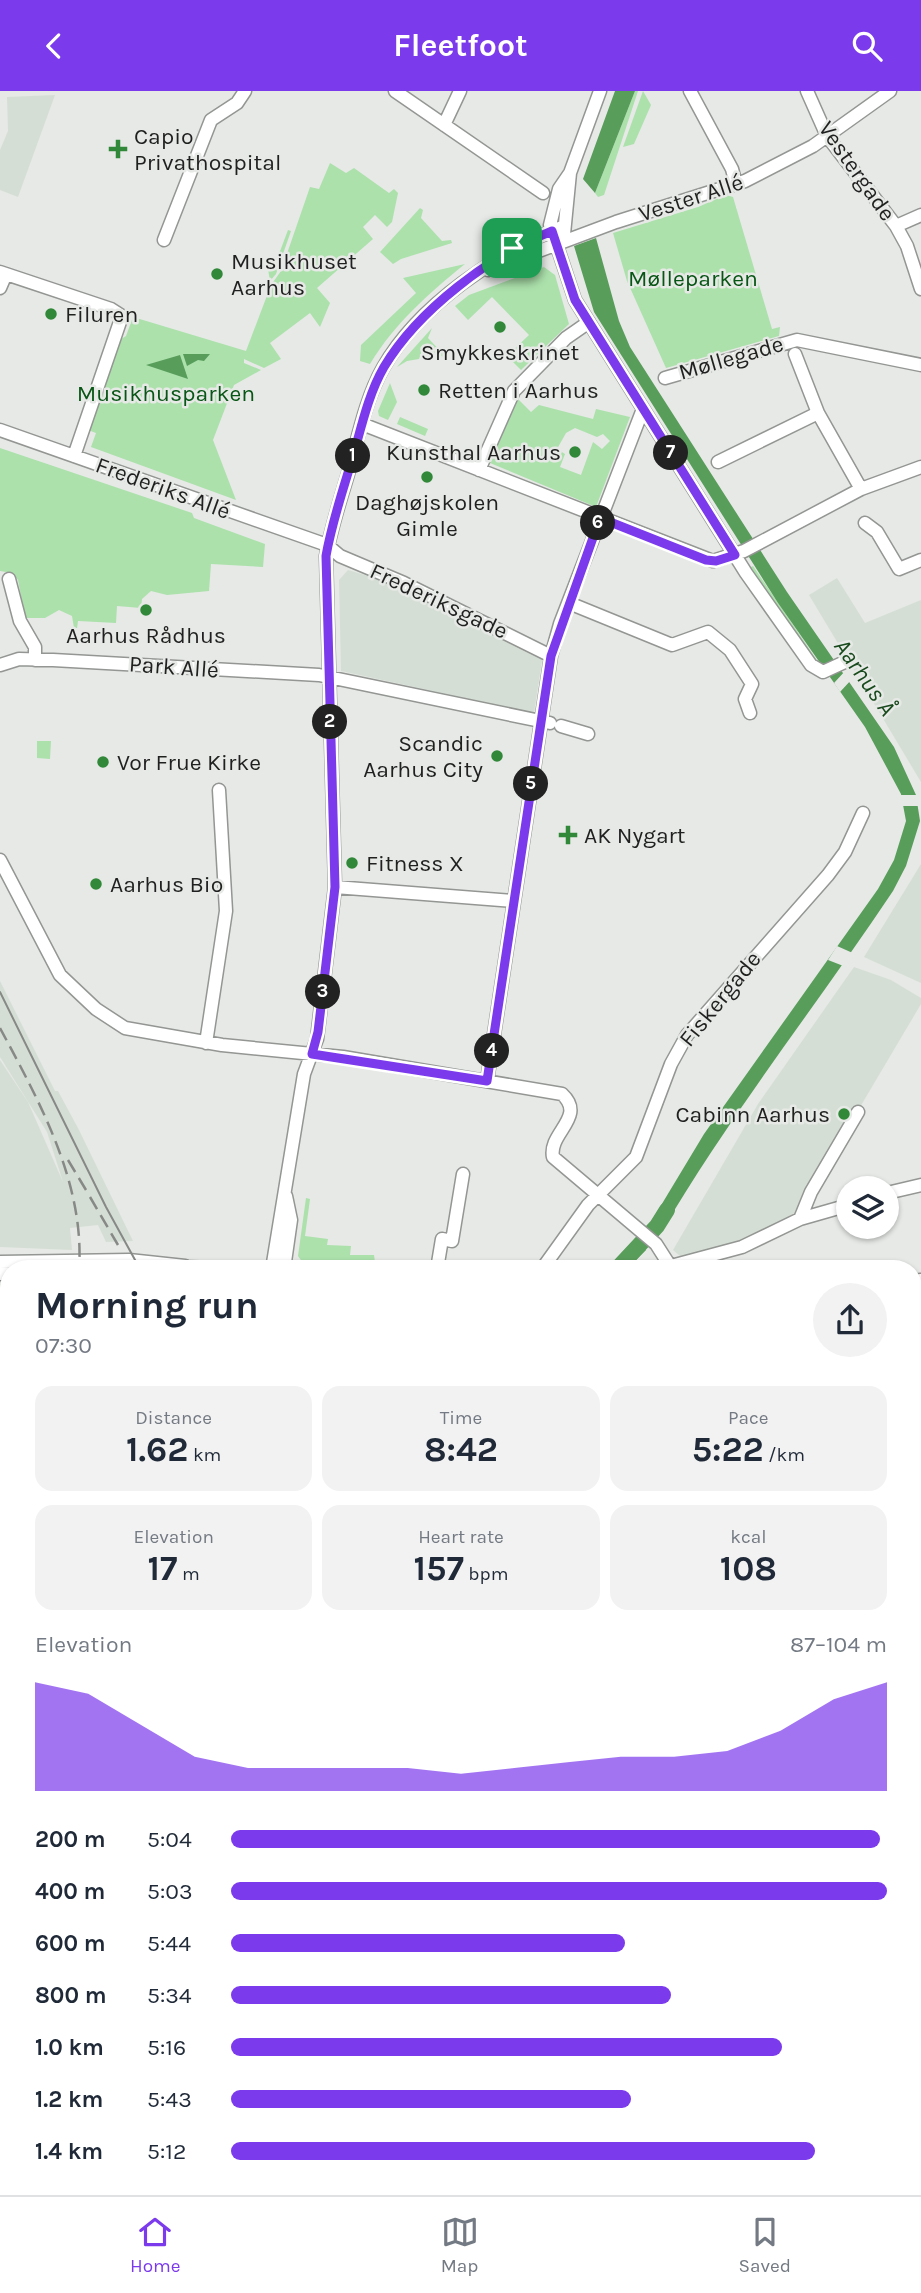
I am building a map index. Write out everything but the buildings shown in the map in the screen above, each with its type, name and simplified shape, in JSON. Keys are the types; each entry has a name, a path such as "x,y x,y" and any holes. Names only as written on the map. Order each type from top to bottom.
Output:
{"street":[{"path":"164,240 211,120 237,103 245,91"},
{"path":"395,91 543,193"},
{"path":"444,125 460,91"},
{"path":"600,91 570,173 559,189 551,218 558,228 562,259 573,296 643,409 811,665 817,671 826,672 845,662"},
{"path":"690,91 732,169 736,184"},
{"name":"Vestergade","path":"807,91 827,136 896,226 921,289"},
{"name":"Vester Allé","path":"477,274 736,184 827,136 890,91"},
{"path":"896,226 921,215"},
{"name":"Vester Allé","path":"271,1260 304,1074 318,1032 335,887 327,545 362,424 384,367 400,345 436,305 512,248 558,228"},
{"path":"0,288 3,273 111,309 121,316 74,456"},
{"path":"479,470 514,391 566,338 589,323"},
{"name":"Møllegade","path":"665,378 797,340 921,365"},
{"path":"795,354 818,413 861,489"},
{"path":"487,1081 514,901 550,724 551,656 600,518 643,409"},
{"path":"718,462 818,413"},
{"path":"362,424 706,560 716,561 738,554 861,489 921,467"},
{"name":"Frederiks Allé","path":"0,430 327,545"},
{"path":"865,523 877,532 899,569 921,560"},
{"name":"Frederiksgade","path":"327,545 340,556 404,583 551,656"},
{"path":"9,579 20,621 35,647 35,660"},
{"path":"569,603 672,645 708,632 730,650 752,684 745,699 750,713"},
{"name":"Park Allé","path":"0,665 19,659 328,676 587,734"},
{"path":"206,1043 226,911 219,790"},
{"name":"Fiskergade","path":"549,1260 597,1196 636,1157 671,1064 687,1035 828,874 845,852 863,813"},
{"path":"0,860 49,958 66,983 116,1024 156,1035 206,1043 312,1054 554,1091 568,1100 571,1111 569,1122 553,1143 552,1157 642,1231 667,1260"},
{"path":"335,887 490,897 514,901"},
{"path":"800,1219 811,1192 858,1112"},
{"path":"438,1260 442,1239 452,1241 463,1174"},
{"path":"899,1190 921,1185"},
{"path":"285,1189 291,1220 285,1260"},
{"path":"697,1260 743,1247 800,1219 836,1209"}],"shaded area":[{"path":"615,91 635,91 595,193 583,179"},
{"path":"55,95 18,197 0,190 0,150 8,131 7,97"},
{"path":"596,238 619,321 630,347 787,592 894,747 916,795 920,821 906,866 893,891 745,1102 662,1231 651,1222 704,1134 878,889 894,860 906,821 901,794 865,727 778,603 594,312 574,246"},
{"path":"183,354 210,354 204,361 198,360 187,366"},
{"path":"180,355 188,379 146,365"},
{"path":"348,570 395,584 543,654 534,713 341,671 339,580"},
{"path":"837,578 865,623 921,600 921,782 809,595"},
{"path":"921,864 921,983 864,957"},
{"path":"854,967 891,980 921,998 921,1004 792,1222 744,1246 680,1256 673,1250 758,1104"},
{"path":"0,981 55,1091 58,1091 79,1130 133,1241 106,1242 98,1225 70,1228 72,1250 0,1247 0,1060 28,1102 63,1182 47,1132 0,1057"},
{"path":"635,1239 646,1250 636,1260 615,1260"}],"green space":[{"path":"635,91 638,91 604,195 598,197 595,193"},
{"path":"643,91 651,105 634,144 623,147"},
{"name":"Musikhusparken","path":"330,163 346,173 354,168 389,193 394,189 398,193 392,222 387,227 375,215 363,227 373,239 317,288 330,303 320,327 310,313 270,343 281,359 264,368 244,359 244,363 261,370 234,385 213,440 236,500 91,447 96,433 88,430 121,339 126,336 133,317 246,351 271,285 281,271 310,187 319,189"},
{"name":"Mølleparken","path":"726,195 733,197 772,329 780,327 779,336 666,368 627,281 613,233 698,207"},
{"path":"420,208 423,210 421,218 442,241 451,240 452,243 393,264 380,252"},
{"path":"288,230 291,231 276,274 270,281 268,269 273,270"},
{"path":"465,264 413,310 390,335 370,364 360,361 361,345 416,293 403,278"},
{"path":"544,267 555,275 569,324 521,370 507,356 529,335 492,297 468,320 455,306 469,295"},
{"path":"432,328 428,338 448,359 423,348 419,359 407,361 397,367"},
{"path":"390,383 397,402 388,420 379,416 378,411"},
{"path":"518,399 531,412 539,405 593,419 596,409 630,417 596,507 490,463","holes":["575,428 597,437 603,434 610,441 602,449 593,442 581,475 560,467 565,454 557,449 566,433"]},
{"path":"400,417 428,429 425,436 397,424"},
{"path":"0,448 192,513 194,518 265,544 263,567 211,564 209,591 167,595 151,591 142,599 141,608 117,606 116,623 78,621 77,628 74,628 72,616 59,610 45,618 25,618 18,580 12,573 0,571"},
{"path":"753,566 821,666 818,666 749,568"},
{"path":"37,741 51,741 50,759 37,758"},
{"path":"306,1198 310,1199 305,1236 328,1239 327,1245 351,1246 350,1255 374,1255 375,1260 301,1260 298,1256"}],"pier":[{"path":"846,670 852,679 840,692 834,683"},
{"path":"897,795 920,795 921,806 901,806"},
{"path":"837,946 855,954 846,967 828,960"}],"waterway":[{"name":"Aarhus Å","path":"625,1260 657,1226 667,1210"}],"tram line":[{"path":"0,992 106,1207 135,1260"}],"railway":[{"path":"0,1028 44,1114 67,1174 75,1205 79,1260"},
{"path":"68,1160 89,1195"},
{"path":"90,1197 118,1245"}],"place":[{"name":"Capio Privathospital","path":"118,149"},
{"name":"Musikhuset Aarhus","path":"217,274"},
{"name":"Filuren","path":"51,314"},
{"name":"Smykkeskrinet","path":"500,327"},
{"name":"Retten i Aarhus","path":"424,390"},
{"name":"Kunsthal Aarhus","path":"575,452"},
{"name":"Daghøjskolen Gimle","path":"427,477"},
{"name":"Aarhus Rådhus","path":"146,610"},
{"name":"Scandic Aarhus City","path":"497,756"},
{"name":"Vor Frue Kirke","path":"103,762"},
{"name":"AK Nygart","path":"568,835"},
{"name":"Fitness X","path":"352,863"},
{"name":"Aarhus Bio","path":"96,884"},
{"name":"Cabinn Aarhus","path":"844,1114"}],"route":[{"path":"552,231 575,300 735,555 716,561 706,560 600,518 560,624 551,656 487,1081 312,1054 318,1032 335,887 326,556 332,526 372,394 384,367 436,305 512,248 552,231"}]}
